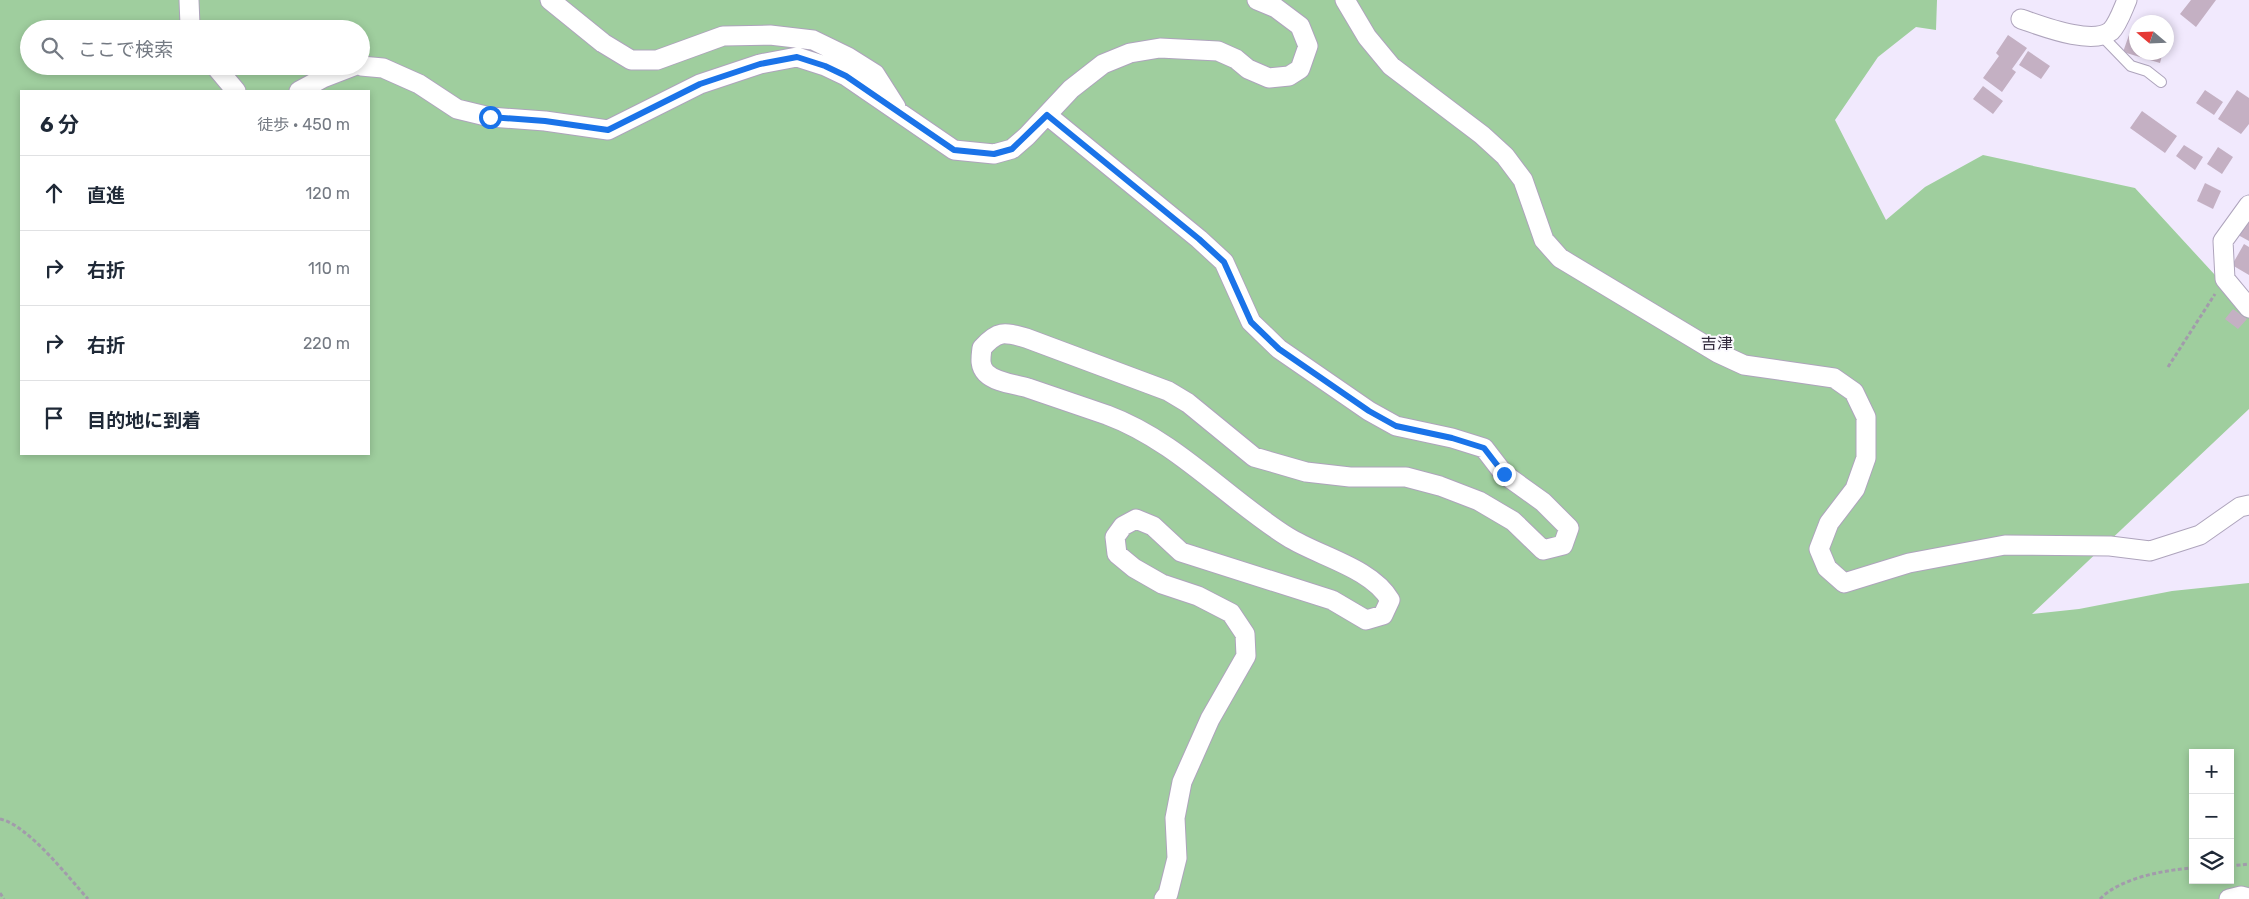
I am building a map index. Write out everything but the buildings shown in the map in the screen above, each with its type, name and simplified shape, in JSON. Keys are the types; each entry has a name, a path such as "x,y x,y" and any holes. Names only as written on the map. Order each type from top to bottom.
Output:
{"street":[{"path":"190,0 190,20"},
{"path":"550,0 603,43 631,60 657,60 723,36 770,36 813,40 848,57 874,74 903,116"},
{"path":"370,67 383,68 419,84 457,109 490,117 545,121 608,130 700,84 760,64 797,57 825,66 846,76 954,150 994,154 1012,149 1071,89 1103,64 1130,53 1160,48 1218,51 1236,59 1248,69 1269,78 1289,76 1300,69 1308,46 1300,26 1276,8 1257,0"},
{"path":"1345,0 1367,37 1391,66 1482,134 1505,156 1523,180 1544,240 1560,258 1718,353 1744,365 1834,378 1854,392 1866,417 1866,458 1855,489 1829,523 1819,549 1827,568 1844,583 1909,563 2006,545 2110,546 2150,551 2200,535 2240,507 2249,505"},
{"path":"2021,19 2066,33 2102,36 2112,30 2127,0"},
{"path":"223,75 235,90"},
{"path":"301,90 331,75"},
{"path":"1047,115 1199,239 1224,262 1251,322 1279,349 1369,411 1396,426 1452,438 1484,448 1504,474 1543,502 1569,528 1563,545 1543,550 1513,521 1479,501 1440,486 1406,477 1350,477 1306,472 1254,457 1188,402 1168,391 1026,338 1008,333 1000,333 992,337 982,348 982,367 987,374 995,379 1026,387 1123,421 1149,434 1215,481 1267,522 1310,549 1359,571 1385,592 1390,600 1383,614 1366,620 1332,600 1181,552 1153,526 1136,519 1123,526 1116,537 1117,554 1134,568 1162,584 1198,596 1231,613 1245,634 1246,656 1210,719 1182,782 1175,818 1176,858 1168,894 1164,899"},
{"path":"2249,205 2222,242 2225,279 2249,308"},
{"path":"2229,899 2241,896 2249,898"}],"lane":[{"path":"2102,36 2131,66 2147,70 2161,82"}],"path":[{"path":"2168,368 2225,279"},
{"path":"0,819 10,821 52,858 88,899"},
{"path":"2234,866 2249,864"},
{"path":"2100,899 2105,894 2143,876 2189,869"},
{"path":"0,893 4,899"}],"green space":[{"path":"0,0 1937,0 1936,30 1916,27 1878,57 1835,120 1886,220 1925,187 1983,155 2135,188 2249,312 2249,409 2032,614 2079,609 2172,591 2249,583 2249,899 0,899"}],"district":[{"name":"吉津","path":"1717,343"}],"route":[{"path":"490,117 545,121 608,130 700,84 741,72 760,64 797,57 825,66 846,76 954,150 994,154 1012,149 1047,115 1199,239 1224,262 1251,322 1279,349 1369,411 1396,426 1452,438 1484,448 1504,474"}]}
